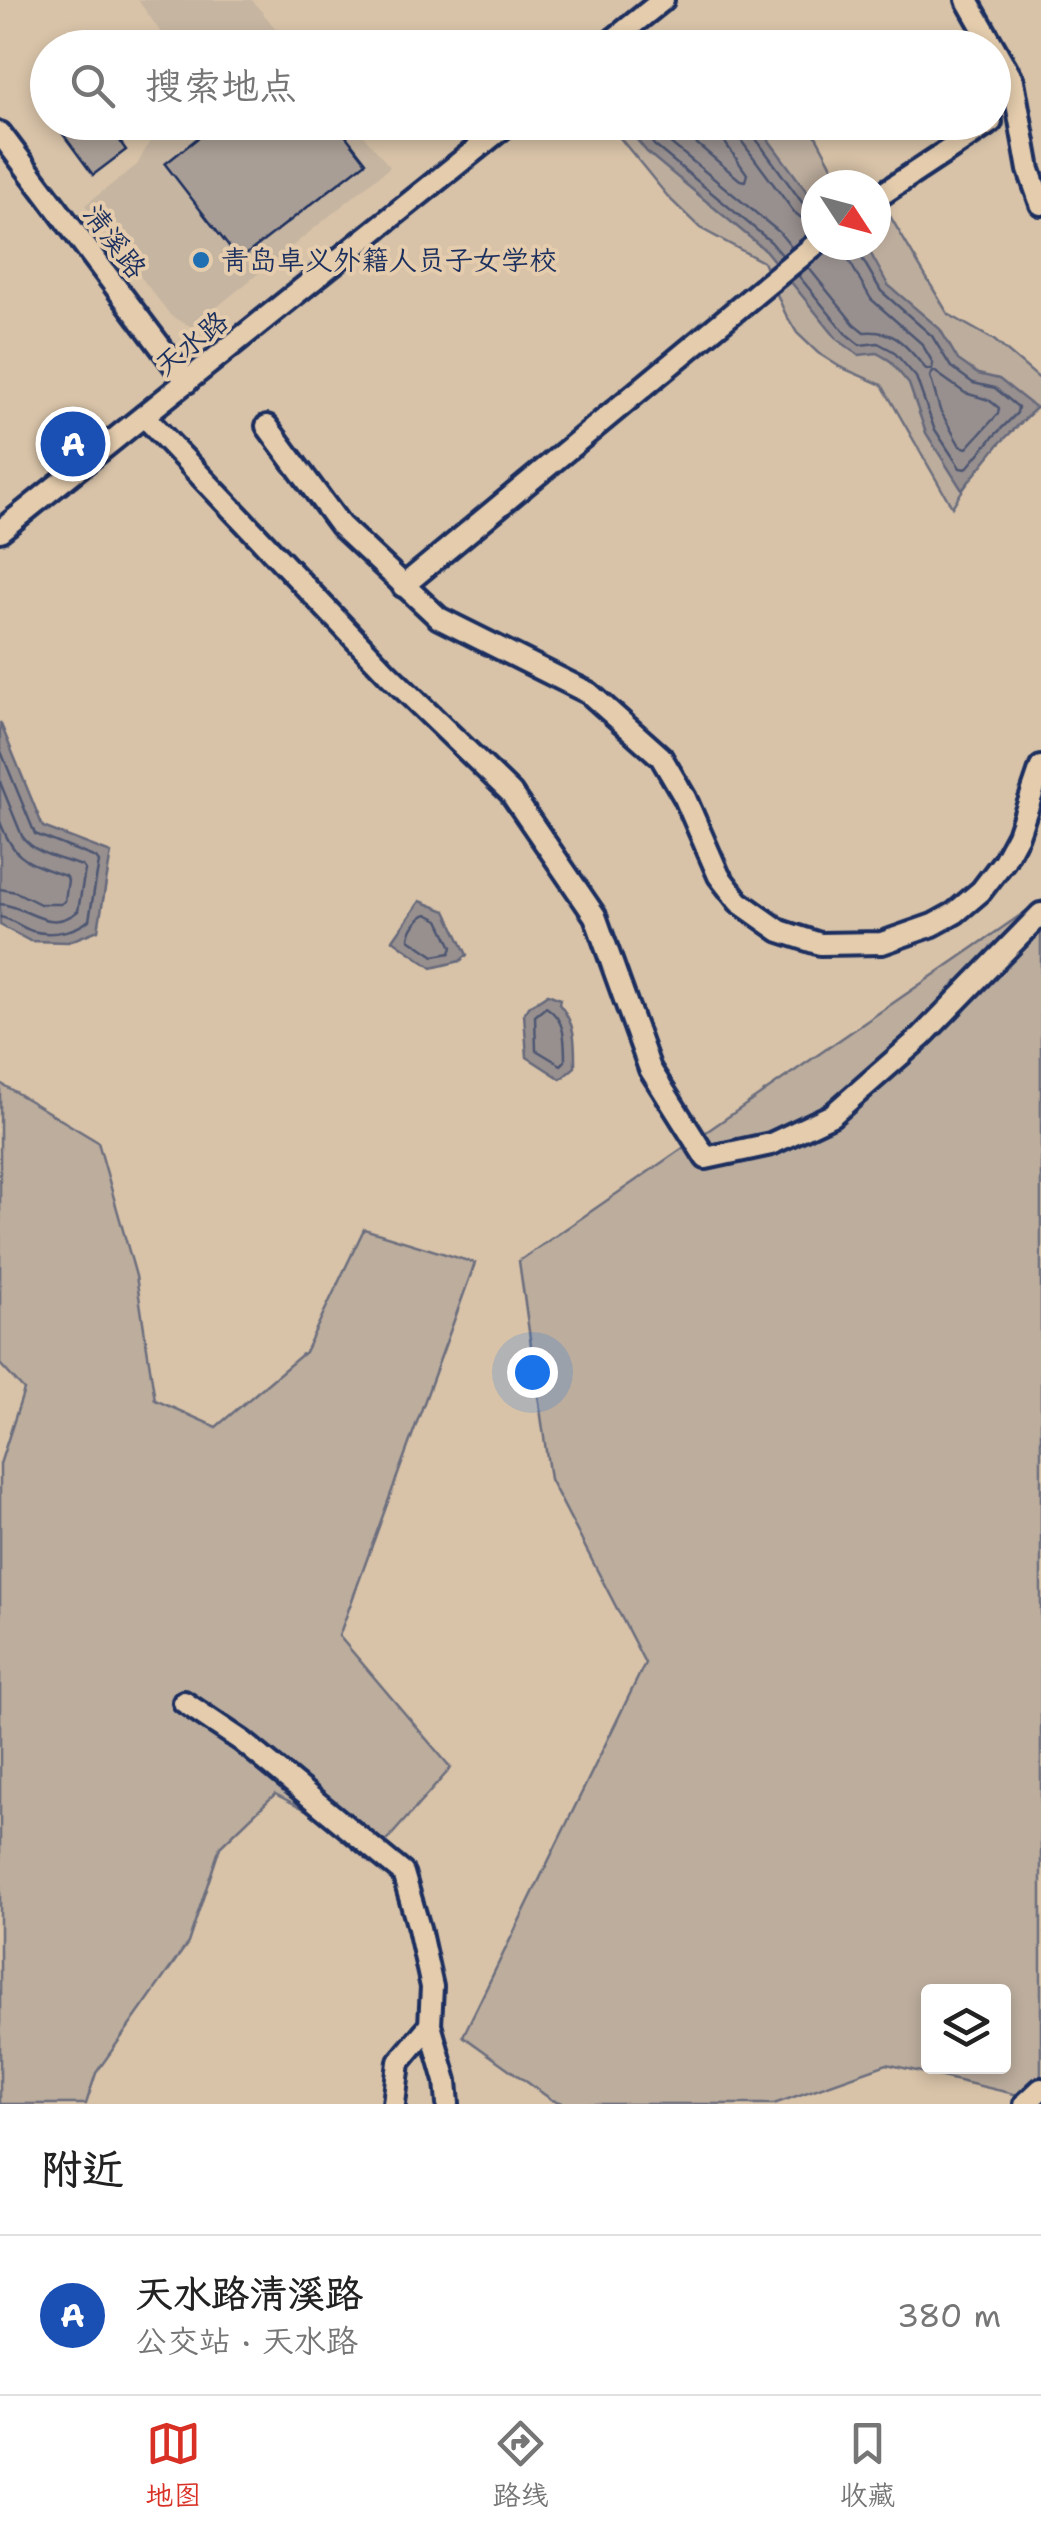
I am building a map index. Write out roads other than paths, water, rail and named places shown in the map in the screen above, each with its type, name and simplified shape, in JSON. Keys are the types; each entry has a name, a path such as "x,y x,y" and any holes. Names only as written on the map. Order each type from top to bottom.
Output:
{"street":[{"path":"625,30 662,0"},
{"path":"968,0 985,30"},
{"path":"1011,77 1029,170 1041,204"},
{"path":"1011,110 1018,105"},
{"name":"清溪路","path":"0,133 186,382"},
{"name":"天水路","path":"0,531 488,140"},
{"path":"891,188 965,140"},
{"path":"403,586 801,255"},
{"path":"144,416 388,674 511,792 596,916 650,1069 706,1158 771,1144 832,1115 921,1037 1041,914"},
{"path":"267,426 340,525 438,618 589,693 661,757 719,876 739,902 780,932 820,944 882,943 933,926 980,891 1004,861 1018,835 1041,767"},
{"path":"184,1702 242,1740 403,1873 432,1987 430,2025 446,2081 448,2104"},
{"path":"394,2104 399,2062 430,2025"},
{"path":"1024,2104 1041,2089"}],"water":[{"path":"637,140 769,140 801,184 801,260 874,260 888,285 940,329 958,360 978,374 999,379 1036,408 999,444 962,490 926,433 909,384 889,360 877,353 859,355 838,340 765,250"},
{"path":"0,722 43,827 111,853 98,930 68,942 30,941 0,925"},
{"path":"420,901 446,911 467,955 460,961 432,968 393,940"},
{"path":"548,994 560,999 573,1033 575,1067 561,1079 527,1057 524,1014"}],"place":[{"name":"青岛卓义外籍人员子女学校","path":"201,260"},
{"name":"天水路清溪路","path":"73,444"}]}
